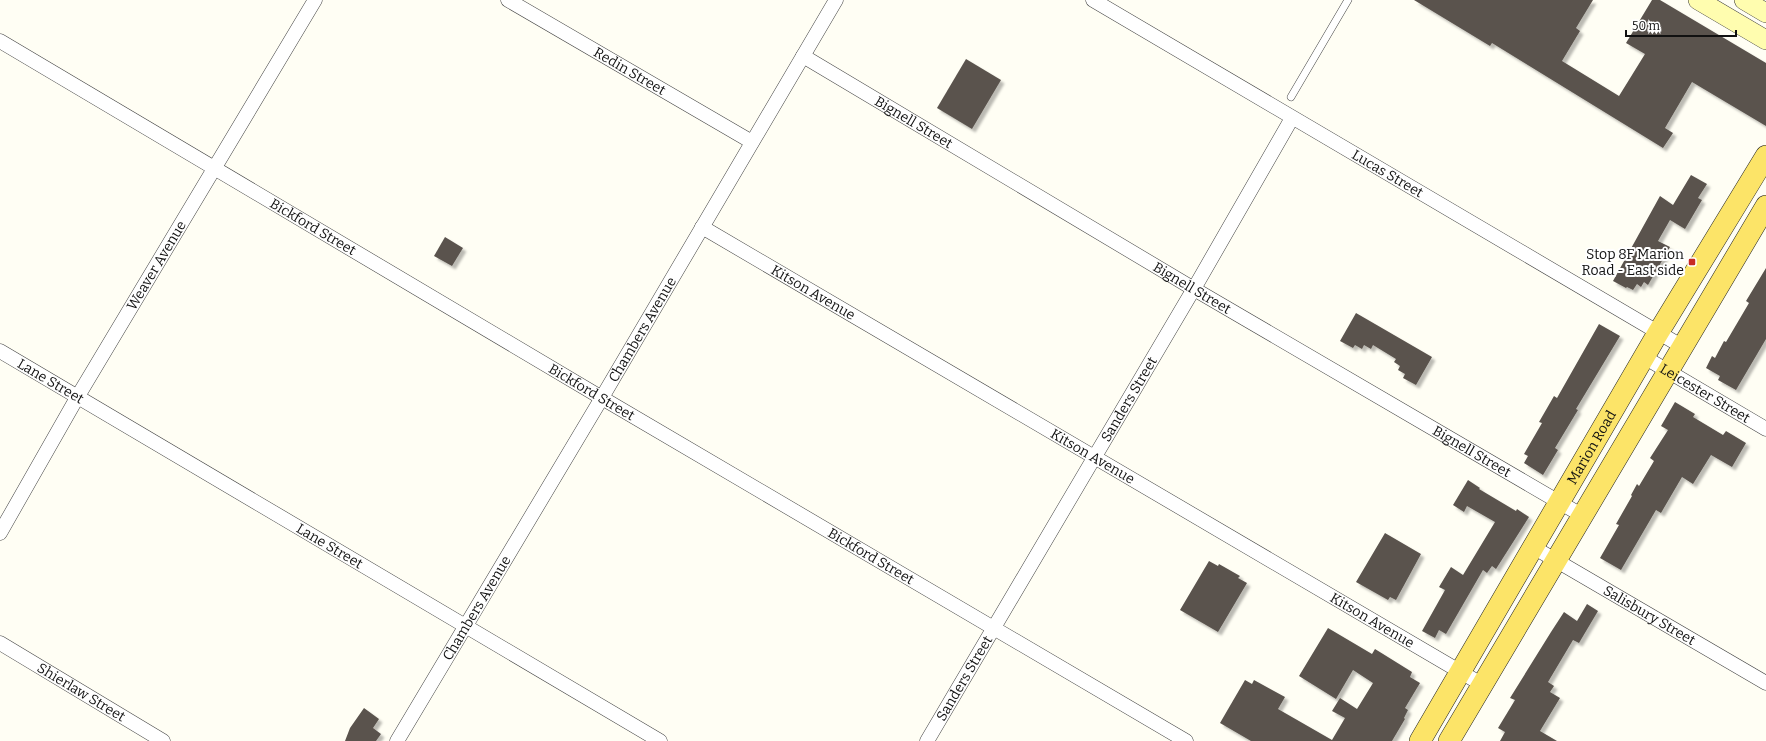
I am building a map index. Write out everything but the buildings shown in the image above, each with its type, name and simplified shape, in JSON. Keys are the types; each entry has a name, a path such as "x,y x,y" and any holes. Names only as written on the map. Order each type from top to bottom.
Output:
{"main road":[{"path":"1698,0 1766,40"},
{"path":"1744,0 1766,13"},
{"name":"Marion Road","path":"1424,740 1460,672 1559,502 1658,333 1766,156"},
{"name":"Marion Road","path":"1449,741 1766,206"}],"street":[{"name":"Weaver Avenue","path":"0,533 78,396 315,0"},
{"name":"Redin Street","path":"508,0 752,142"},
{"name":"Chambers Avenue","path":"397,741 602,398 836,0"},
{"name":"Lucas Street","path":"1093,0 1683,347"},
{"name":"Bickford Street","path":"0,41 993,629 1186,741"},
{"name":"Bignell Street","path":"803,56 1194,289 1583,516"},
{"name":"Sanders Street","path":"927,741 1194,289 1292,118"},
{"name":"Kitson Avenue","path":"702,227 1483,685"},
{"name":"Lane Street","path":"0,351 660,741"},
{"name":"Leicester Street","path":"1644,357 1766,429"},
{"name":"Salisbury Street","path":"1533,547 1766,683"},
{"name":"Shierlaw Street","path":"0,643 163,741"}],"lane":[{"path":"1292,97 1348,0"}],"place":[{"name":"Stop 8F Marion Road - East side","path":"1692,262"}]}
